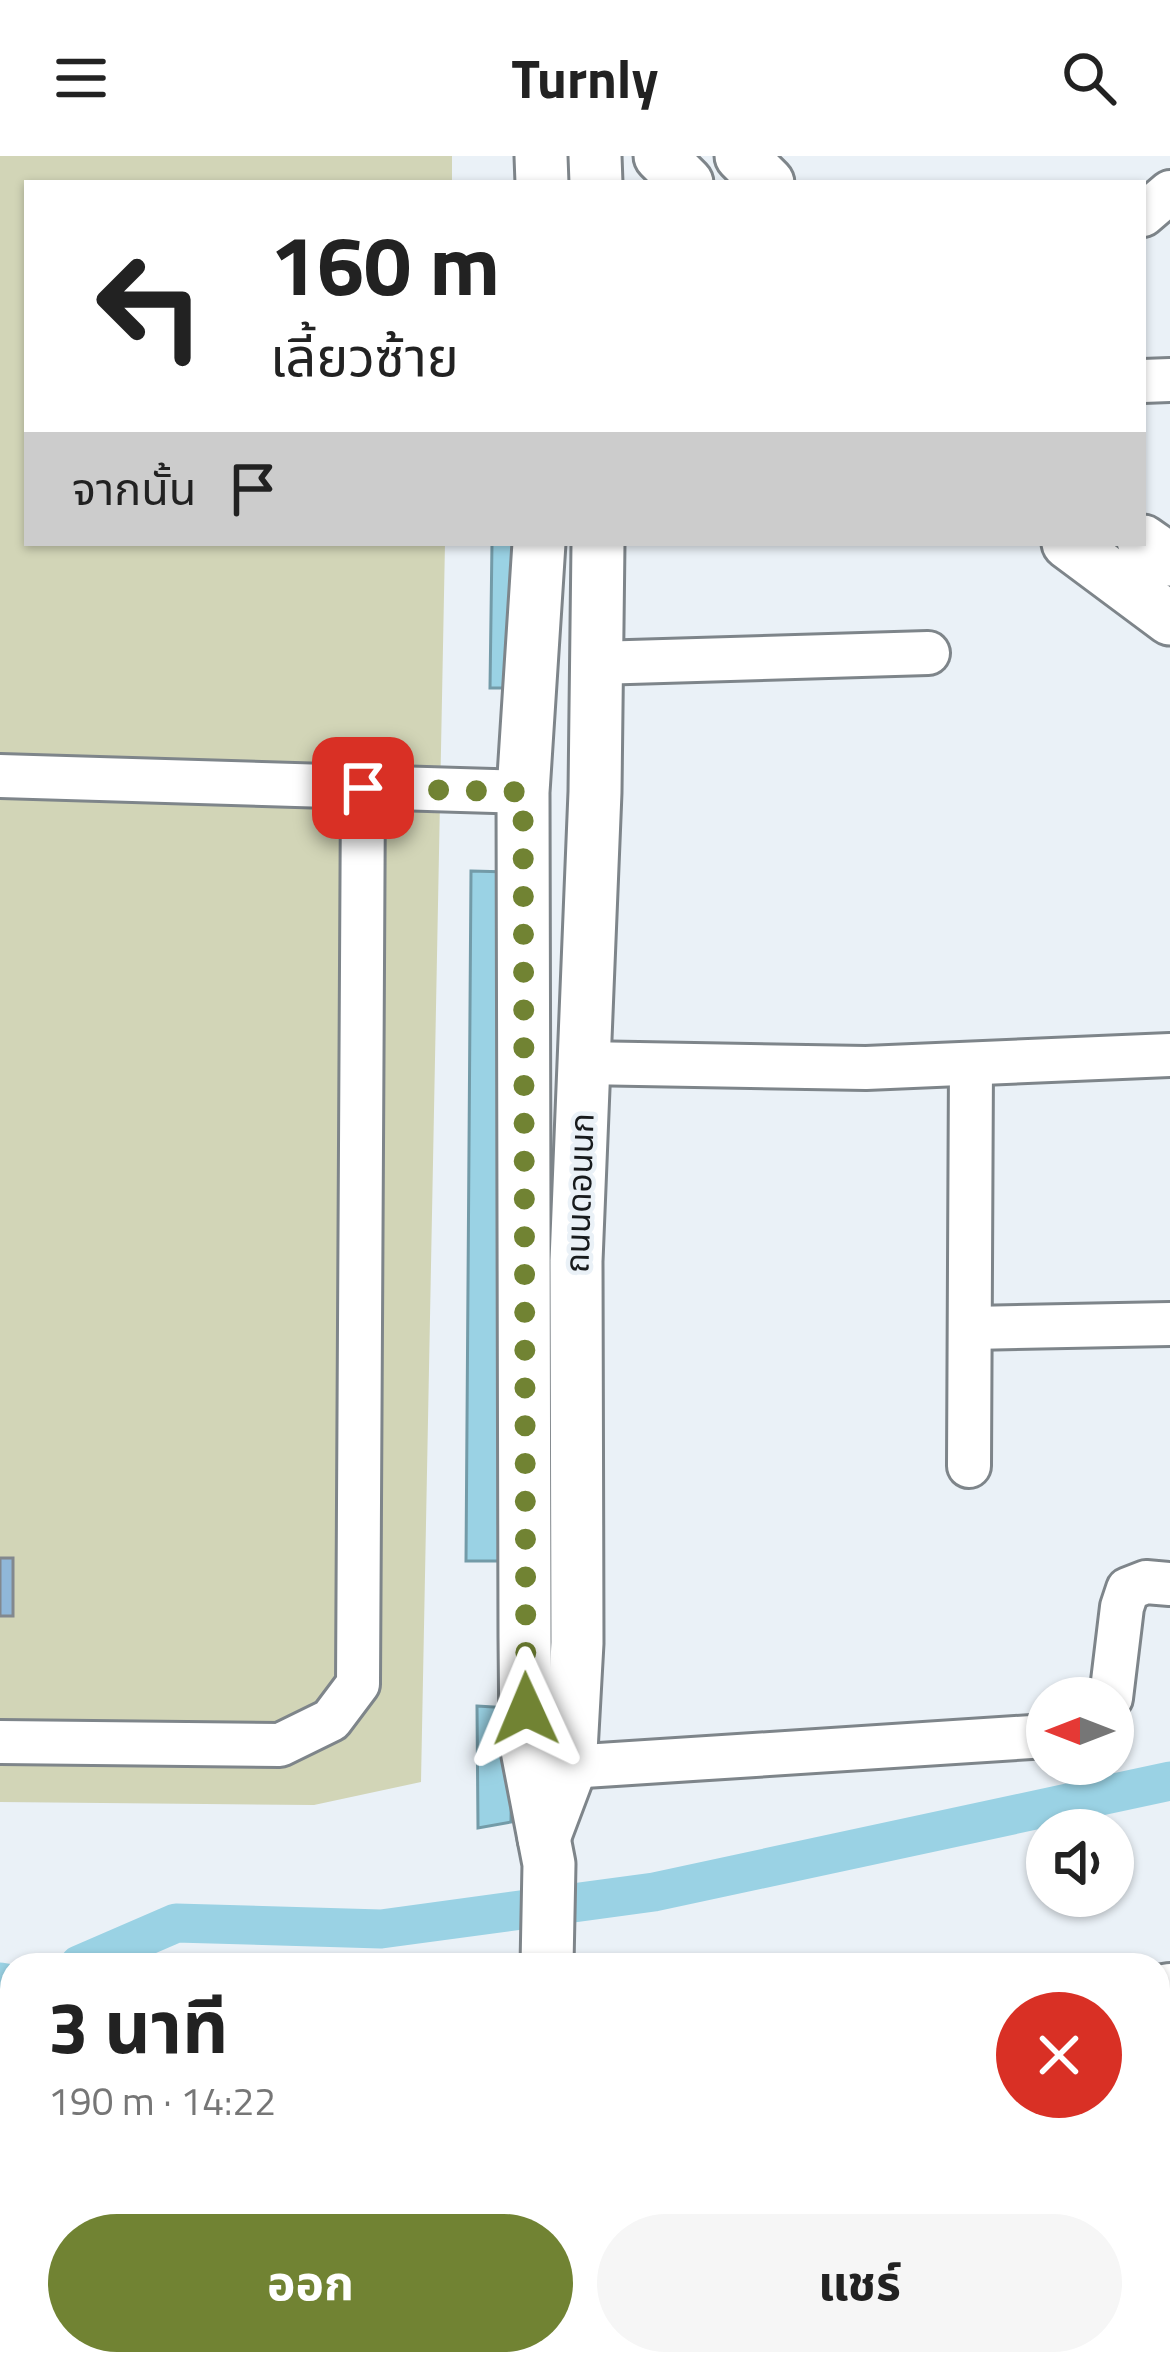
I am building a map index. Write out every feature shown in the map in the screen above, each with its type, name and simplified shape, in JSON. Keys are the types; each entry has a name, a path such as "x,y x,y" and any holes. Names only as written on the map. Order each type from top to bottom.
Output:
{"main road":[{"path":"660,156 684,180"},
{"path":"741,156 765,180"},
{"name":"ถนนดอนนก","path":"539,546 523,792 525,1637 526,1744 550,1769"},
{"name":"ถนนดอนนก","path":"547,1953 550,1769 577,1642 576,1261 595,792 598,546"},
{"path":"1072,546 1170,619"}],"street":[{"path":"1146,212 1170,192"},
{"path":"596,663 928,653"},
{"path":"0,776 523,792"},
{"path":"0,1742 280,1744 331,1720 358,1684 363,788"},
{"path":"583,1063 866,1069 1170,1055"},
{"path":"970,1466 971,1064"},
{"path":"972,1328 1170,1324"},
{"path":"1114,1677 1128,1589 1147,1582 1170,1584"},
{"path":"550,1769 1026,1737"}],"green space":[{"path":"0,156 452,156 452,180 24,180 24,546 445,546 421,1782 314,1805 0,1802"}],"water":[{"path":"492,546 525,546 523,688 490,688"},
{"path":"471,871 509,872 503,1561 466,1561"},
{"path":"477,1706 512,1708 511,1822 478,1828"}],"building":[{"path":"0,1558 13,1558 13,1616 0,1616"}],"waterway":[{"path":"107,1953 176,1923 381,1929 654,1892 1170,1781"}],"route":[{"path":"363,788 523,792 526,1709"}]}
